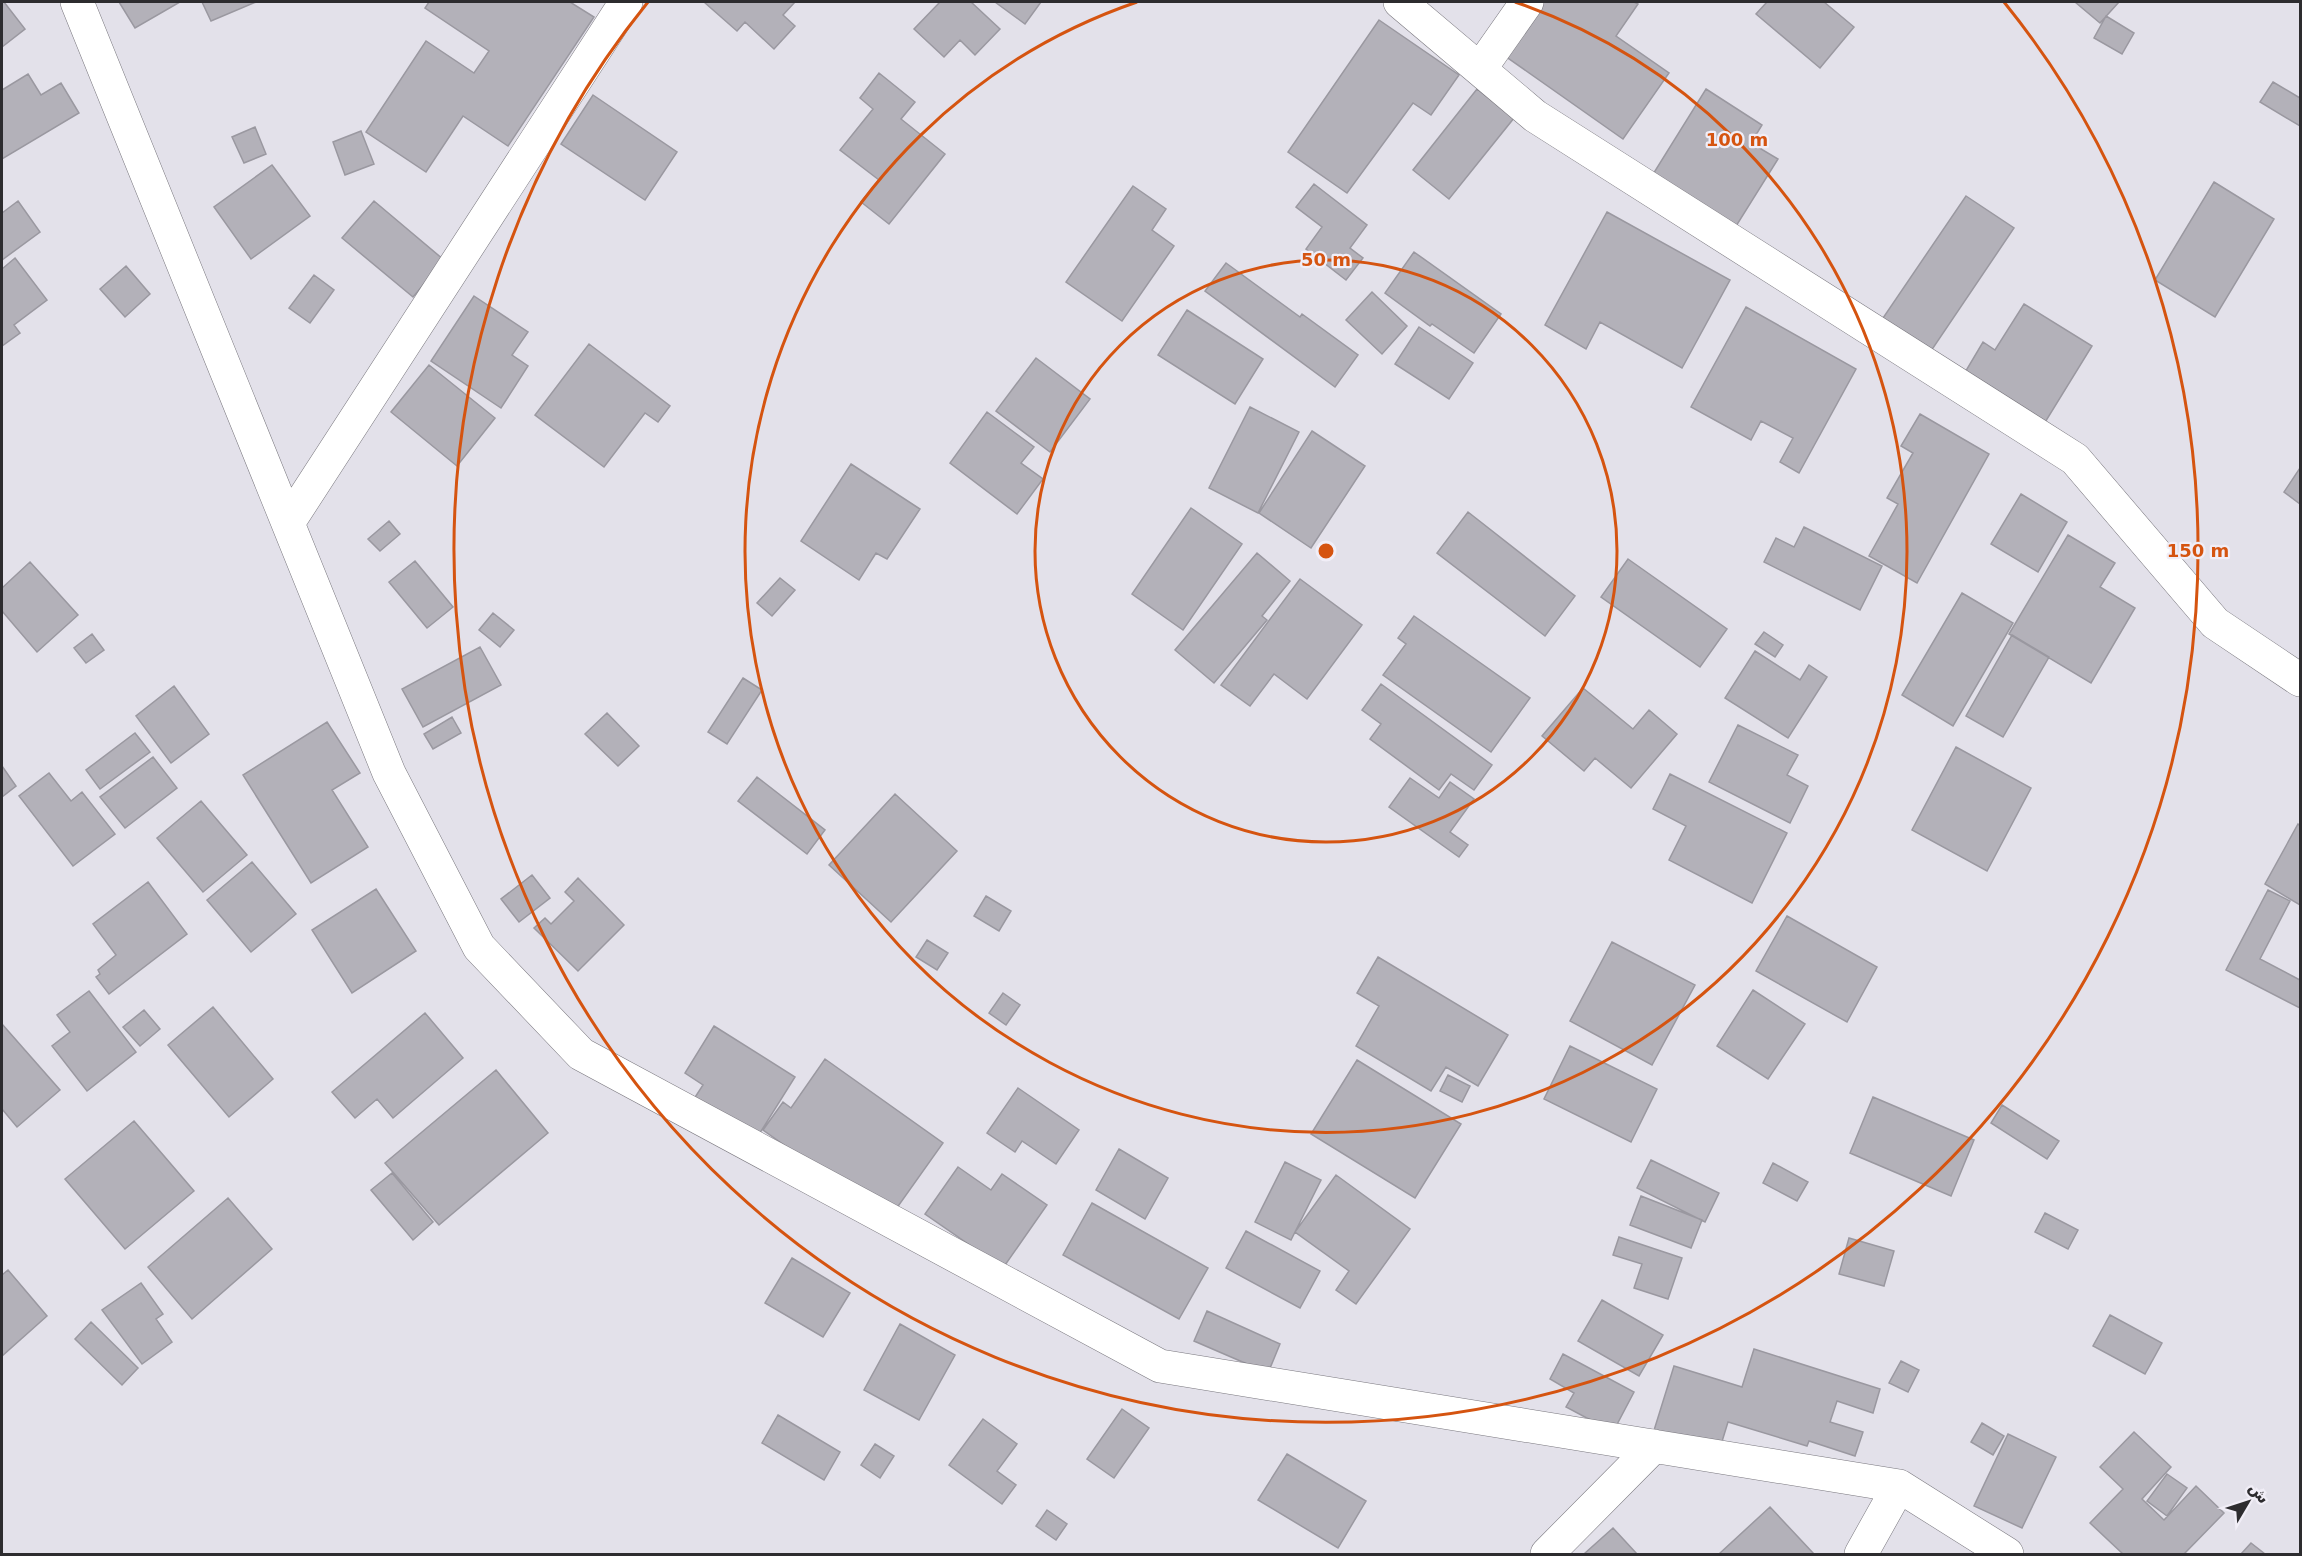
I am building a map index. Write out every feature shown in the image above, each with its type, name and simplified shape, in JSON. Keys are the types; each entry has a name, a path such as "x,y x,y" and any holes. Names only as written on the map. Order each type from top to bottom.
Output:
{"street":[{"path":"77,2 389,773 479,947 581,1054 1160,1366 1899,1486 2007,1554"},
{"path":"288,524 626,2"},
{"path":"1400,2 1535,116 2075,459 2215,623 2301,680"},
{"path":"1480,69 1527,2"},
{"path":"1547,1554 1654,1446"},
{"path":"1861,1554 1899,1486"}],"building":[{"path":"2,2 25,29 2,47"},
{"path":"119,2 180,2 135,28"},
{"path":"202,2 256,2 211,21"},
{"path":"429,2 570,2 594,17 508,146 463,116 426,172 366,132 426,41 474,73 489,51 425,8"},
{"path":"704,2 795,2 783,15 795,26 774,49 745,22 737,31"},
{"path":"940,2 971,2 1000,29 975,55 960,40 944,57 914,29"},
{"path":"995,2 1041,2 1025,24"},
{"path":"1543,2 1634,2 1638,4 1616,36 1669,73 1623,139 1505,56"},
{"path":"1767,2 1824,2 1854,27 1820,68 1756,14"},
{"path":"2075,2 2119,2 2100,23"},
{"path":"2106,16 2134,33 2122,54 2094,38"},
{"path":"1379,20 1459,75 1431,115 1413,103 1347,193 1288,152"},
{"path":"879,73 915,102 901,119 945,154 889,224 861,202 879,180 840,150 873,109 860,98"},
{"path":"28,74 41,95 61,83 79,113 2,159 2,90"},
{"path":"2273,82 2300,98 2300,126 2260,102"},
{"path":"1477,89 1514,118 1449,199 1413,170"},
{"path":"1706,89 1762,125 1751,143 1778,159 1733,231 1650,179"},
{"path":"593,95 677,152 645,200 561,144"},
{"path":"255,127 266,154 244,163 232,137"},
{"path":"361,131 374,164 345,175 333,142"},
{"path":"272,165 310,216 251,259 214,207"},
{"path":"2214,182 2274,219 2215,317 2155,280"},
{"path":"1314,184 1367,225 1350,248 1363,258 1346,280 1306,249 1322,227 1296,207"},
{"path":"1133,186 1166,209 1152,230 1174,246 1122,321 1066,282"},
{"path":"1966,196 2014,228 1931,351 1883,318"},
{"path":"18,201 40,232 2,260 2,213"},
{"path":"374,201 444,260 413,297 342,238"},
{"path":"1607,212 1730,280 1682,368 1600,322 1586,349 1545,325"},
{"path":"1414,252 1501,314 1474,353 1432,324 1430,326 1385,293"},
{"path":"15,258 47,300 14,325 20,333 2,346 2,269"},
{"path":"1226,263 1300,317 1302,314 1358,355 1335,387 1205,291"},
{"path":"126,266 150,294 125,317 100,289"},
{"path":"314,275 334,290 310,323 289,308"},
{"path":"1372,292 1407,326 1382,354 1346,320"},
{"path":"474,296 528,332 512,355 528,366 501,408 431,361"},
{"path":"2024,304 2092,346 2044,424 1964,374 1983,342 1995,350"},
{"path":"1746,307 1856,369 1799,473 1780,462 1793,438 1761,421 1751,440 1691,407"},
{"path":"1187,310 1263,359 1235,404 1158,355"},
{"path":"1419,327 1473,363 1449,399 1395,364"},
{"path":"589,344 670,406 658,422 645,413 604,467 535,415"},
{"path":"1036,358 1090,399 1050,452 996,411"},
{"path":"429,365 495,418 457,466 391,412"},
{"path":"1250,407 1299,432 1258,513 1209,488"},
{"path":"987,412 1034,447 1021,463 1043,479 1017,514 950,463"},
{"path":"1920,414 1989,454 1917,583 1869,556 1898,504 1887,498 1913,453 1901,446"},
{"path":"1312,431 1365,466 1311,548 1259,513"},
{"path":"851,464 920,509 887,559 876,553 859,580 801,541"},
{"path":"2300,468 2300,504 2284,492"},
{"path":"2021,494 2067,522 2038,572 1991,544"},
{"path":"1191,508 1242,544 1183,630 1132,594"},
{"path":"1468,512 1575,596 1545,636 1437,553"},
{"path":"389,521 400,534 380,551 368,539"},
{"path":"1804,527 1882,566 1860,610 1764,562 1776,538 1794,547"},
{"path":"2068,535 2115,563 2100,587 2135,608 2091,683 2009,634"},
{"path":"1257,553 1290,581 1262,616 1267,620 1214,683 1175,650"},
{"path":"1628,559 1727,629 1700,667 1601,597"},
{"path":"415,561 453,607 427,628 389,582"},
{"path":"30,562 78,615 37,652 2,611 2,588"},
{"path":"780,578 795,590 772,616 757,603"},
{"path":"1300,579 1362,625 1307,699 1274,674 1250,706 1221,685"},
{"path":"1962,593 2013,623 1953,726 1902,695"},
{"path":"493,613 514,630 500,647 479,630"},
{"path":"1414,616 1530,698 1491,752 1383,675 1406,644 1398,638"},
{"path":"1764,632 1783,645 1775,657 1755,644"},
{"path":"92,634 104,650 86,663 74,648"},
{"path":"2012,635 2049,657 2003,737 1966,716"},
{"path":"480,647 501,685 423,727 402,689"},
{"path":"1755,651 1800,680 1809,665 1827,677 1788,738 1725,698"},
{"path":"743,678 762,690 727,744 708,732"},
{"path":"1381,684 1492,765 1474,790 1451,774 1439,790 1370,739 1381,724 1362,710"},
{"path":"174,686 209,734 171,763 136,716"},
{"path":"1583,688 1633,729 1649,710 1677,734 1631,788 1595,758 1584,771 1542,736"},
{"path":"607,713 639,746 618,766 585,734"},
{"path":"452,717 461,733 433,749 424,734"},
{"path":"327,722 360,773 332,790 368,847 311,883 243,775"},
{"path":"1738,725 1798,755 1787,775 1808,786 1790,823 1709,782"},
{"path":"135,733 150,752 100,789 86,770"},
{"path":"1956,747 2031,788 1987,871 1912,830"},
{"path":"153,757 177,788 125,828 100,797"},
{"path":"2,766 16,786 2,797"},
{"path":"49,773 71,801 82,792 115,834 73,866 19,796"},
{"path":"1670,774 1787,833 1752,903 1669,860 1686,826 1653,809"},
{"path":"757,777 825,830 807,854 738,801"},
{"path":"1410,778 1439,798 1450,782 1474,799 1450,832 1468,845 1459,857 1389,807"},
{"path":"895,794 957,851 891,922 829,865"},
{"path":"201,801 247,855 203,892 157,838"},
{"path":"2298,824 2300,826 2300,905 2265,884"},
{"path":"252,862 296,914 251,952 207,900"},
{"path":"532,875 550,898 519,922 501,899"},
{"path":"578,878 624,925 578,971 534,928 545,918 551,924 574,901 565,892"},
{"path":"148,882 187,934 109,994 96,977 100,974 98,970 116,955 93,924"},
{"path":"376,889 416,951 352,993 312,930"},
{"path":"2268,890 2290,901 2260,959 2300,980 2300,1008 2226,970"},
{"path":"986,896 1011,911 999,931 974,916"},
{"path":"1787,916 1877,967 1847,1022 1756,971"},
{"path":"927,940 948,953 937,970 916,957"},
{"path":"1612,942 1695,985 1652,1065 1570,1021"},
{"path":"1378,957 1508,1035 1478,1086 1446,1067 1431,1091 1356,1046 1379,1006 1357,993"},
{"path":"1753,990 1805,1024 1768,1079 1717,1046"},
{"path":"89,991 136,1052 87,1091 52,1046 70,1032 57,1015"},
{"path":"1003,993 1020,1005 1006,1025 989,1013"},
{"path":"213,1007 273,1079 229,1117 168,1045"},
{"path":"144,1010 160,1029 140,1046 123,1027"},
{"path":"425,1013 463,1058 393,1118 377,1099 355,1118 332,1092"},
{"path":"2,1024 60,1090 17,1127 2,1109"},
{"path":"714,1026 795,1077 753,1144 690,1105 703,1085 685,1073"},
{"path":"1570,1046 1657,1089 1631,1142 1544,1099"},
{"path":"825,1059 943,1143 889,1219 763,1130 783,1102 791,1108"},
{"path":"1357,1060 1461,1124 1415,1198 1311,1134"},
{"path":"496,1070 548,1133 439,1225 385,1163"},
{"path":"1448,1075 1470,1086 1462,1102 1440,1091"},
{"path":"1018,1088 1079,1130 1056,1164 1022,1141 1015,1152 987,1133"},
{"path":"1873,1097 1974,1140 1951,1196 1850,1153"},
{"path":"2002,1105 2059,1141 2047,1159 1991,1123"},
{"path":"134,1121 194,1191 125,1249 65,1179"},
{"path":"1119,1149 1168,1178 1145,1219 1096,1190"},
{"path":"1651,1160 1719,1193 1705,1222 1637,1188"},
{"path":"1285,1162 1321,1180 1291,1240 1255,1222"},
{"path":"1773,1163 1808,1182 1797,1201 1763,1183"},
{"path":"958,1167 991,1190 1002,1174 1047,1205 1003,1268 925,1214"},
{"path":"392,1173 433,1222 413,1240 371,1190"},
{"path":"1336,1175 1410,1229 1356,1304 1336,1290 1349,1271 1295,1232"},
{"path":"1641,1196 1702,1220 1691,1248 1630,1225"},
{"path":"228,1198 272,1249 192,1319 148,1267"},
{"path":"1092,1203 1208,1268 1179,1319 1063,1255"},
{"path":"2045,1213 2078,1230 2068,1249 2035,1232"},
{"path":"1246,1231 1320,1271 1300,1308 1226,1268"},
{"path":"1619,1237 1682,1258 1668,1299 1634,1288 1642,1264 1613,1255"},
{"path":"1849,1238 1894,1251 1884,1286 1839,1274"},
{"path":"792,1258 850,1293 823,1337 765,1303"},
{"path":"8,1270 47,1316 2,1356 2,1275"},
{"path":"141,1283 163,1314 156,1319 172,1342 142,1364 102,1310"},
{"path":"1602,1300 1663,1335 1639,1376 1578,1341"},
{"path":"1207,1311 1280,1344 1268,1373 1194,1341"},
{"path":"2110,1315 2162,1343 2145,1374 2093,1346"},
{"path":"91,1322 138,1368 122,1385 75,1339"},
{"path":"900,1324 955,1355 919,1420 864,1390"},
{"path":"1754,1349 1880,1389 1873,1413 1837,1401 1830,1422 1863,1432 1855,1456 1809,1441 1807,1446 1728,1422 1716,1461 1651,1440 1674,1366 1742,1387"},
{"path":"1563,1354 1634,1392 1613,1432 1566,1407 1574,1393 1550,1379"},
{"path":"1901,1361 1919,1370 1908,1392 1889,1383"},
{"path":"1122,1409 1149,1428 1114,1478 1087,1459"},
{"path":"778,1415 840,1452 824,1480 762,1443"},
{"path":"983,1419 1017,1444 997,1471 1016,1485 1002,1504 949,1465"},
{"path":"1982,1423 2004,1436 1993,1455 1971,1442"},
{"path":"2134,1432 2171,1467 2142,1499 2164,1520 2196,1486 2224,1513 2184,1554 2123,1554 2090,1523 2123,1489 2100,1467"},
{"path":"2008,1434 2056,1457 2022,1528 1974,1506"},
{"path":"875,1444 894,1456 880,1478 861,1465"},
{"path":"1287,1454 1366,1501 1338,1548 1258,1500"},
{"path":"2167,1474 2187,1488 2167,1516 2147,1501"},
{"path":"1770,1507 1814,1554 1719,1554"},
{"path":"1047,1510 1067,1524 1056,1540 1036,1526"},
{"path":"1613,1528 1637,1554 1584,1554"},
{"path":"2251,1543 2265,1554 2241,1554"}]}
